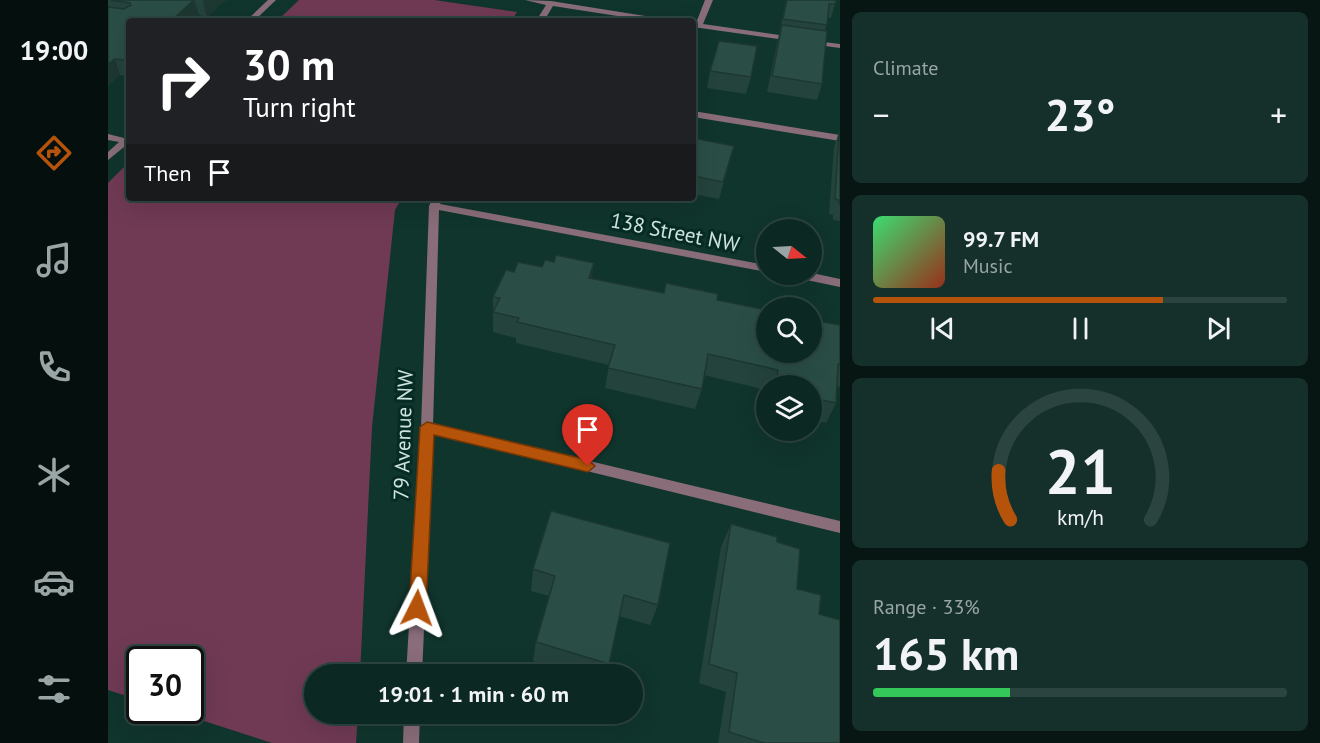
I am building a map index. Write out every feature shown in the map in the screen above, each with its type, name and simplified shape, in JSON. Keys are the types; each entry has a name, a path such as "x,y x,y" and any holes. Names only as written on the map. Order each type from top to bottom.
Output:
{"street":[{"path":"253,18 272,0"},
{"path":"529,0 645,18"},
{"path":"708,0 696,26 840,46"},
{"path":"542,18 551,3"},
{"path":"696,114 840,138"},
{"path":"108,138 126,139"},
{"path":"108,157 126,140"},
{"name":"138 Street NW","path":"436,202 756,267"},
{"name":"79 Avenue NW","path":"415,664 436,202"},
{"path":"822,279 840,282"},
{"path":"427,427 840,527"},
{"path":"411,743 412,724"}],"shaded area":[{"path":"299,0 434,0 517,12 513,18 280,18"},
{"path":"126,165 126,201 400,201 395,210 372,427 361,664 304,664 304,724 357,724 356,743 272,743 204,721 204,646 126,646 126,696 108,690 108,183"}],"building":[{"path":"111,0 194,0 174,18 126,18 126,60 115,59 108,64 108,7 124,9 131,5"},
{"path":"787,0 836,0 835,4 829,4 827,25 783,19"},
{"path":"782,25 827,31 822,84 772,76"},
{"path":"719,41 757,46 751,77 710,71"},
{"path":"839,132 840,204 839,200 835,199"},
{"path":"696,139 734,146 723,182 696,177"},
{"path":"556,255 594,263 589,278 664,293 666,283 718,294 717,300 756,308 756,363 822,363 822,322 840,325 840,365 838,364 836,403 822,400 822,375 777,375 778,370 708,354 702,389 608,368 615,345 517,322 519,318 493,312 500,298 493,297 506,270 514,272 518,262 542,267 545,260 554,262"},
{"path":"551,511 670,543 658,605 624,595 609,664 536,642 555,576 533,569"},
{"path":"731,524 777,537 777,542 800,549 797,589 821,595 819,614 840,620 840,743 764,743 729,732 737,673 709,664"}],"route":[{"path":"417,608 427,427 588,466"}]}
